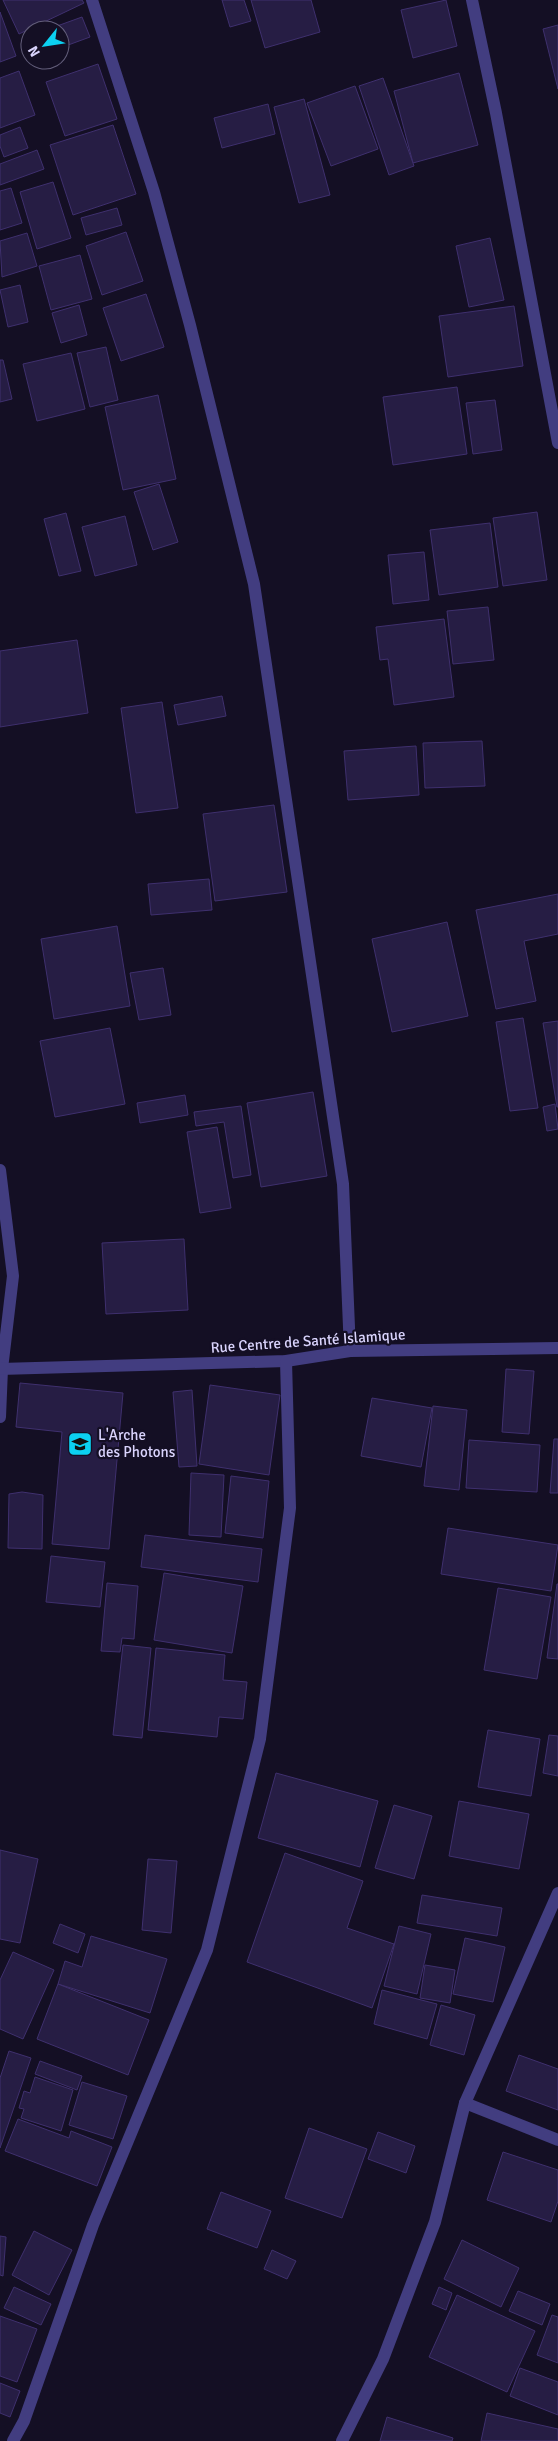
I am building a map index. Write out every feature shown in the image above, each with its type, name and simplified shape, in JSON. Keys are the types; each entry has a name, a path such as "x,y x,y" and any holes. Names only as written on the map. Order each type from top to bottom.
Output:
{"street":[{"path":"92,0 154,192 190,325 254,584 343,1184 350,1351"},
{"path":"472,0 496,113 558,443"},
{"path":"0,1170 13,1276 1,1369 0,1417"},
{"name":"Rue Centre de Santé Islamique","path":"1,1369 286,1361 350,1351 558,1348"},
{"path":"13,2441 24,2421 97,2216 207,1950 260,1739 290,1508 286,1361"},
{"path":"342,2441 383,2359 435,2222 465,2103 558,1892"},
{"path":"465,2103 558,2140"}],"building":[{"path":"3,0 82,0 84,3 48,20 20,20 19,34"},
{"path":"222,0 244,0 251,21 230,27"},
{"path":"251,0 311,0 320,32 265,48"},
{"path":"446,0 457,46 413,58 401,10"},
{"path":"0,12 16,56 0,62"},
{"path":"82,17 90,37 70,44 70,21"},
{"path":"558,25 558,89 543,29"},
{"path":"98,64 117,119 65,136 46,82"},
{"path":"19,71 35,115 0,128 0,78"},
{"path":"459,73 478,145 413,163 394,91"},
{"path":"383,78 414,166 389,175 359,86"},
{"path":"355,86 378,149 331,166 307,103"},
{"path":"304,99 330,195 299,203 274,107"},
{"path":"268,104 275,134 222,148 214,118"},
{"path":"113,125 136,194 73,215 50,145"},
{"path":"20,127 28,148 4,157 0,146 0,135"},
{"path":"37,150 44,169 0,185 0,164"},
{"path":"53,182 71,238 37,249 20,192"},
{"path":"11,188 22,223 0,230 0,191"},
{"path":"117,208 122,225 86,235 81,218"},
{"path":"126,232 143,281 102,295 86,246"},
{"path":"27,233 37,266 2,277 0,241"},
{"path":"490,238 504,300 469,307 456,246"},
{"path":"80,255 92,299 51,310 39,266"},
{"path":"20,285 28,322 8,327 0,290"},
{"path":"146,294 164,347 121,361 103,308"},
{"path":"79,305 87,335 61,343 52,313"},
{"path":"514,306 523,366 448,377 439,316"},
{"path":"106,347 118,400 90,407 77,353"},
{"path":"71,353 85,409 37,421 23,364"},
{"path":"0,360 3,360 12,399 0,402"},
{"path":"457,387 467,454 393,465 383,397"},
{"path":"158,395 176,479 123,490 105,407"},
{"path":"495,400 502,450 473,454 466,403"},
{"path":"159,484 178,542 153,550 134,492"},
{"path":"537,512 547,580 503,586 493,518"},
{"path":"66,513 81,571 59,576 44,519"},
{"path":"125,516 137,565 95,576 82,527"},
{"path":"490,523 498,587 439,595 430,530"},
{"path":"424,552 429,600 393,604 388,555"},
{"path":"488,607 494,660 453,664 447,611"},
{"path":"444,619 454,697 394,705 388,659 380,660 376,627"},
{"path":"77,640 88,713 0,727 0,651"},
{"path":"222,696 226,716 178,725 174,705"},
{"path":"162,702 178,808 136,813 121,708"},
{"path":"482,741 485,786 425,788 423,743"},
{"path":"416,746 419,795 348,800 344,751"},
{"path":"274,805 287,892 215,901 203,814"},
{"path":"209,879 212,910 151,915 148,884"},
{"path":"558,894 558,934 524,941 536,1001 496,1009 476,910"},
{"path":"447,922 468,1016 392,1032 372,939"},
{"path":"117,926 130,1006 54,1019 41,939"},
{"path":"163,968 171,1015 139,1020 130,973"},
{"path":"523,1018 538,1108 510,1111 496,1022"},
{"path":"558,1021 558,1107 557,1107 543,1023"},
{"path":"110,1028 125,1104 55,1117 40,1041"},
{"path":"313,1092 327,1176 261,1187 247,1103"},
{"path":"185,1095 188,1115 140,1123 137,1103"},
{"path":"555,1104 558,1129 547,1131 543,1107"},
{"path":"241,1106 251,1175 233,1178 224,1122 196,1126 194,1112"},
{"path":"217,1127 231,1208 200,1213 187,1132"},
{"path":"184,1239 188,1310 106,1314 102,1243"},
{"path":"506,1369 534,1371 529,1434 502,1432"},
{"path":"20,1383 123,1393 109,1549 52,1544 62,1432 16,1427"},
{"path":"210,1385 280,1395 269,1475 199,1464"},
{"path":"192,1390 197,1466 179,1467 173,1392"},
{"path":"372,1398 432,1408 421,1467 361,1456"},
{"path":"433,1406 467,1410 459,1490 424,1486"},
{"path":"554,1439 558,1439 558,1493 550,1493"},
{"path":"469,1440 540,1445 537,1492 466,1488"},
{"path":"191,1473 224,1475 221,1537 189,1535"},
{"path":"231,1476 269,1481 263,1538 225,1533"},
{"path":"22,1492 43,1495 42,1549 8,1548 9,1494"},
{"path":"448,1528 558,1545 551,1591 441,1574"},
{"path":"145,1535 262,1549 258,1582 141,1567"},
{"path":"51,1556 105,1562 100,1607 46,1602"},
{"path":"164,1573 243,1586 232,1653 154,1640"},
{"path":"107,1583 138,1586 134,1639 122,1638 120,1652 101,1651"},
{"path":"558,1584 558,1659 547,1658"},
{"path":"498,1588 551,1597 537,1679 484,1670"},
{"path":"123,1645 151,1648 142,1738 113,1735"},
{"path":"156,1648 225,1655 223,1680 247,1682 243,1719 219,1717 217,1737 148,1730"},
{"path":"488,1730 540,1739 531,1796 478,1787"},
{"path":"549,1735 558,1736 558,1776 543,1773"},
{"path":"276,1773 378,1801 360,1867 258,1838"},
{"path":"459,1801 529,1814 519,1869 449,1856"},
{"path":"394,1805 432,1816 414,1879 375,1868"},
{"path":"0,1850 38,1859 20,1943 0,1939"},
{"path":"285,1853 363,1881 347,1928 394,1944 372,2008 247,1962"},
{"path":"148,1859 177,1861 171,1933 142,1930"},
{"path":"422,1895 502,1908 497,1936 417,1923"},
{"path":"60,1924 85,1934 78,1953 53,1943"},
{"path":"399,1926 431,1934 417,1994 384,1986"},
{"path":"91,1936 167,1959 150,2013 58,1984 65,1961 82,1967"},
{"path":"465,1938 505,1947 493,2002 453,1994"},
{"path":"13,1952 54,1970 23,2039 0,2029 0,1980"},
{"path":"425,1965 455,1970 450,2003 420,1998"},
{"path":"58,1984 149,2020 128,2075 37,2039"},
{"path":"382,1990 437,2004 427,2039 374,2024"},
{"path":"441,2005 475,2015 464,2055 430,2045"},
{"path":"9,2051 31,2058 0,2148 0,2078"},
{"path":"519,2055 558,2069 558,2110 506,2091"},
{"path":"40,2061 82,2076 77,2090 35,2074"},
{"path":"35,2077 73,2090 61,2131 21,2118 24,2109 19,2108 24,2091 30,2093"},
{"path":"82,2082 127,2096 113,2139 69,2125"},
{"path":"18,2119 69,2138 71,2131 112,2147 97,2186 5,2151"},
{"path":"309,2128 367,2149 342,2218 285,2198"},
{"path":"378,2132 415,2146 406,2173 368,2159"},
{"path":"503,2152 558,2170 558,2201 551,2222 487,2200"},
{"path":"221,2192 271,2211 257,2248 207,2229"},
{"path":"34,2231 72,2250 49,2295 12,2275"},
{"path":"0,2236 6,2237 3,2276 0,2275"},
{"path":"462,2240 519,2268 501,2307 444,2279"},
{"path":"272,2250 296,2261 287,2279 264,2269"},
{"path":"14,2287 51,2304 41,2325 4,2308"},
{"path":"439,2287 452,2293 446,2310 432,2304"},
{"path":"518,2291 550,2304 542,2325 509,2311"},
{"path":"457,2295 535,2331 507,2392 429,2357"},
{"path":"552,2315 558,2317 558,2363 537,2355"},
{"path":"0,2316 37,2329 17,2382 0,2376"},
{"path":"520,2368 558,2382 558,2415 510,2396"},
{"path":"0,2383 20,2391 10,2417 0,2413"},
{"path":"487,2413 558,2429 558,2441 481,2441"},
{"path":"387,2417 453,2438 452,2441 380,2441"}],"place":[{"name":"L'Arche des Photons","path":"80,1444"}]}
